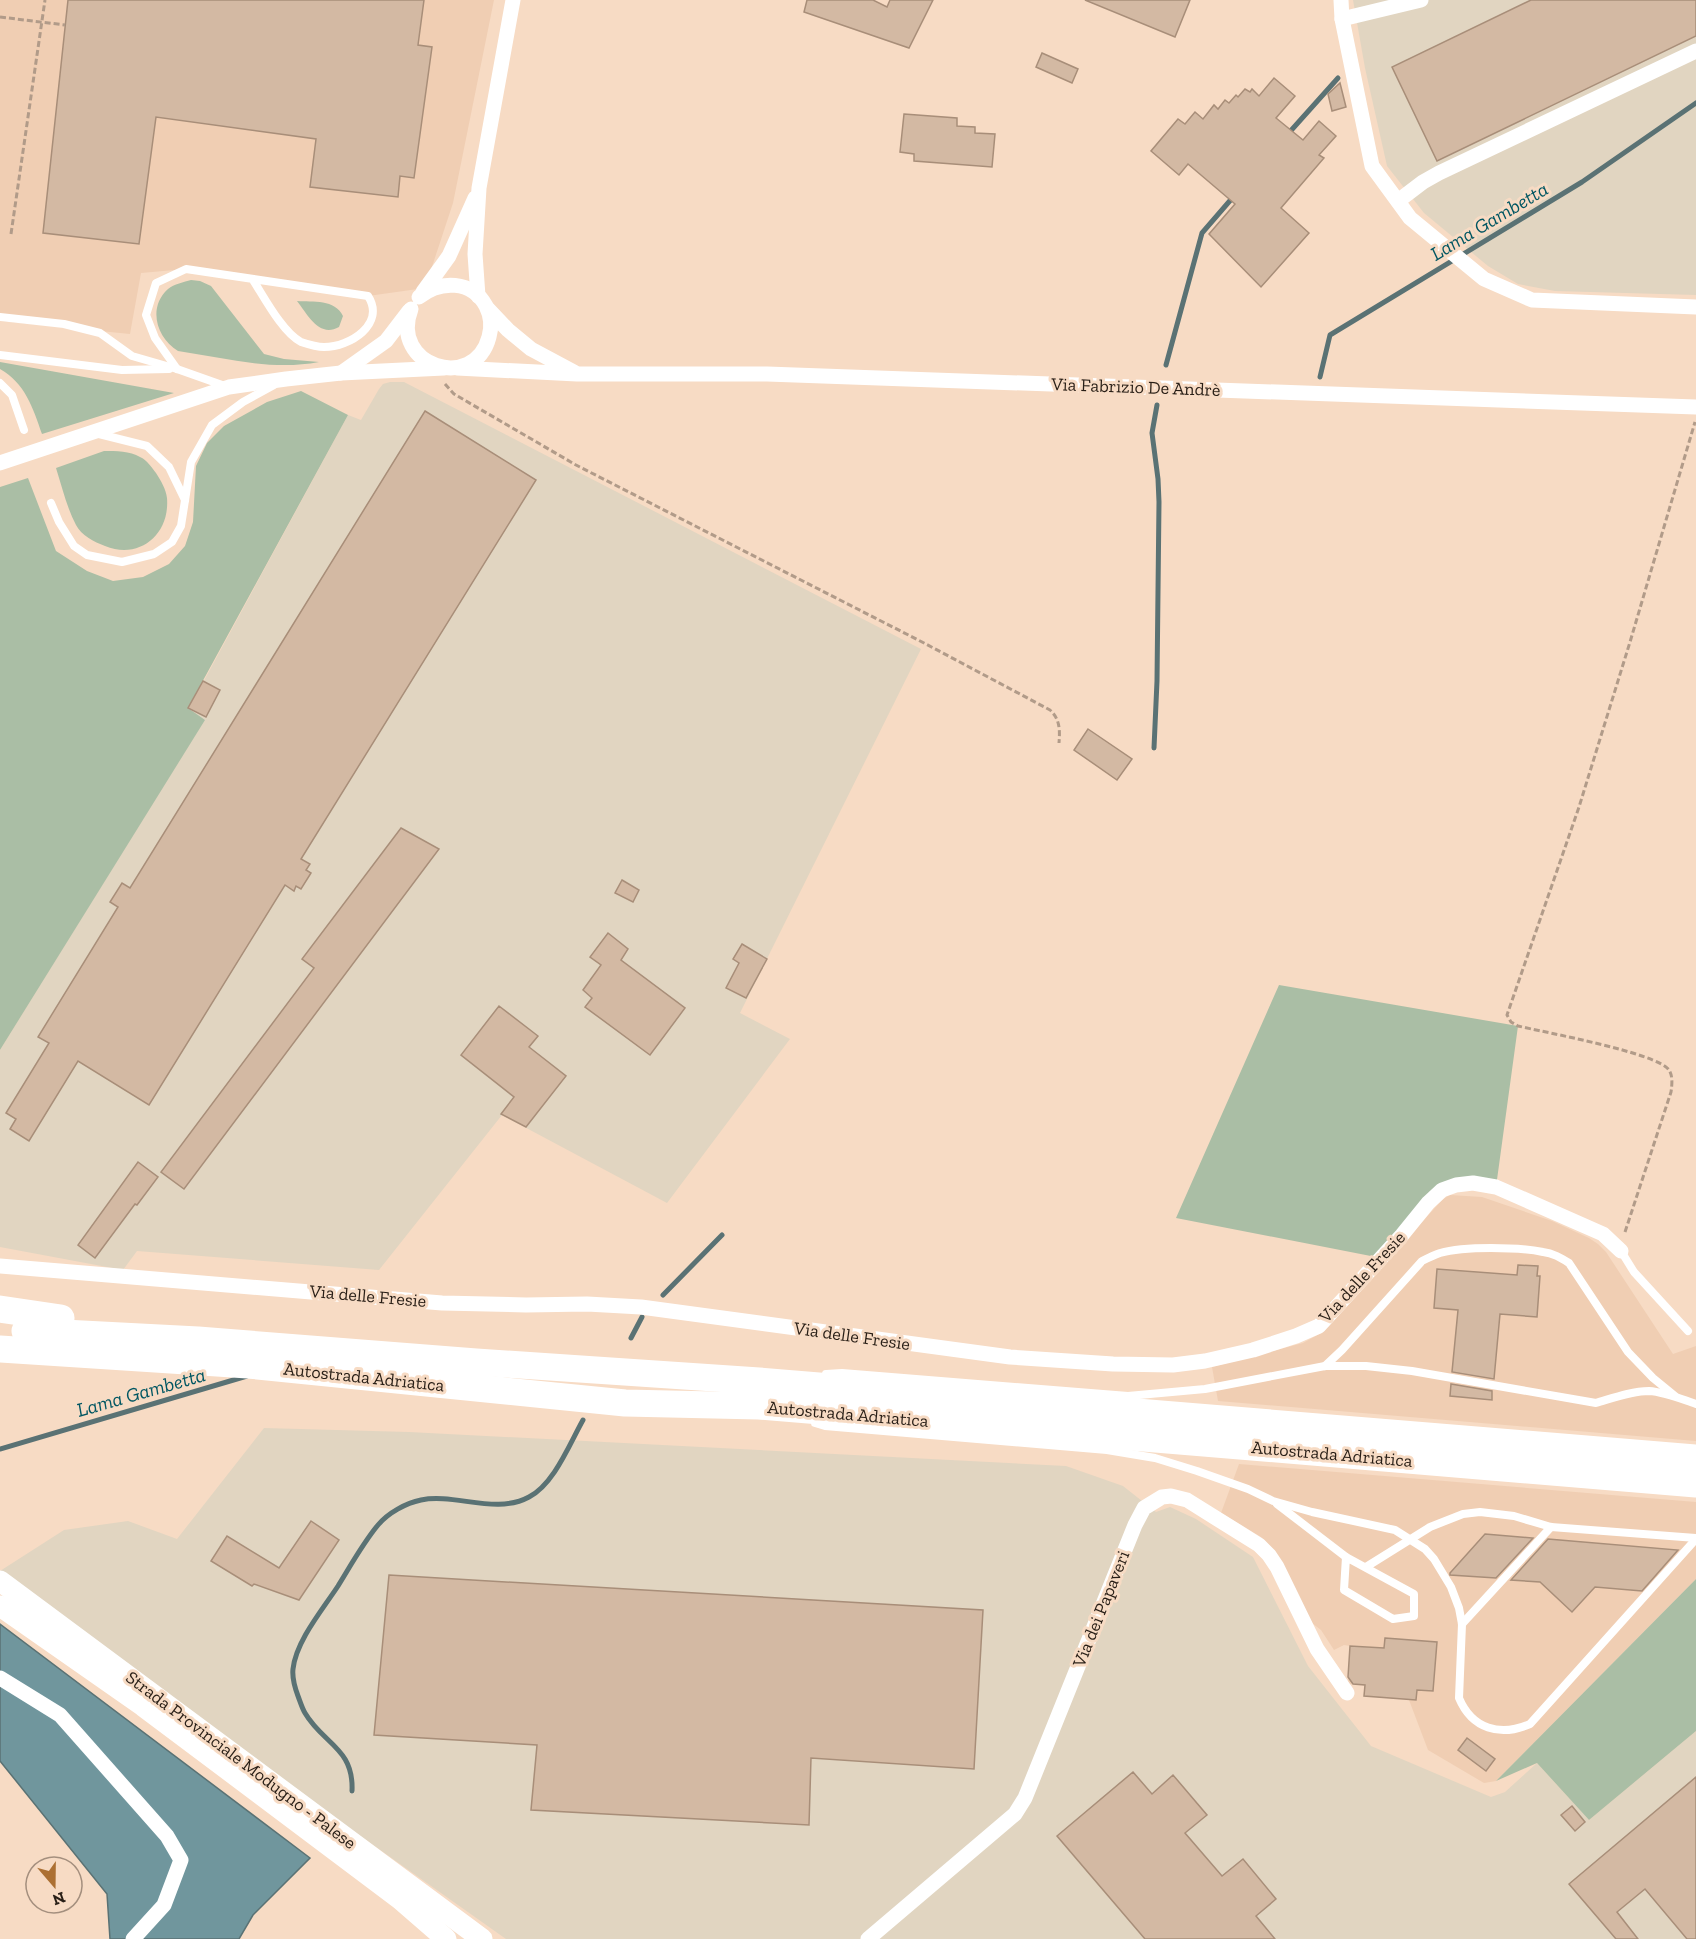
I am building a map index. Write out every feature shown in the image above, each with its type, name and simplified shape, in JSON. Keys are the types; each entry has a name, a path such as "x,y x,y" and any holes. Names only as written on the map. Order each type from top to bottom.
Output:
{"highway":[{"path":"0,1309 198,1340"},
{"name":"Autostrada Adriatica","path":"0,1330 198,1340 476,1362 759,1393 1696,1484"},
{"path":"0,1349 248,1369"},
{"path":"0,1364 211,1375 248,1369"},
{"name":"Autostrada Adriatica","path":"248,1369 286,1368 625,1403 759,1393 1696,1458"}],"main road":[{"name":"Strada Provinciale Modugno - Palese","path":"0,1581 482,1939"},
{"name":"Strada Provinciale Modugno - Palese","path":"0,1606 152,1713 400,1899 446,1939"}],"street":[{"path":"478,296 475,254 479,188 513,0"},
{"path":"1341,0 1342,18 1372,166 1410,218 1484,279 1532,300 1696,307"},
{"path":"1342,18 1421,0"},
{"path":"1398,201 1439,173 1696,51"},
{"path":"341,373 386,340 415,303 449,256 479,188"},
{"path":"487,308 491,321 487,344 477,358 464,366 450,368 429,363 414,349 408,335 407,324 415,303 427,291 440,285 454,284 478,296 508,330 531,349 577,374"},
{"name":"Via Fabrizio De Andrè","path":"4,462 229,387 341,373 450,368 577,374 767,374 1696,406"},
{"name":"Via delle Fresie","path":"0,1266 442,1303 587,1304 641,1307 1010,1357 1113,1364 1173,1365 1205,1361 1253,1350 1319,1326 1428,1203 1442,1190 1456,1185 1473,1183 1496,1187 1603,1234 1622,1251"},
{"name":"Via dei Papaveri","path":"868,1939 1015,1814 1025,1798 1135,1525 1144,1508 1151,1502 1171,1496 1187,1500 1258,1545 1269,1555 1317,1649 1347,1693"},
{"path":"0,1678 60,1715 167,1836 181,1860 164,1905 133,1939"}],"lane":[{"path":"177,369 155,339 146,315 156,283 186,269 368,296 373,303 374,312 367,328 353,340 324,347 301,342 288,332 253,280"},
{"path":"0,317 64,324 100,333 132,356 229,387"},
{"path":"0,355 122,370 177,369"},
{"path":"51,503 59,522 74,546 87,555 122,562 153,554 172,542 181,526 190,462 212,425 243,402 286,379"},
{"path":"0,383 12,395 24,430"},
{"path":"94,432 147,446 169,467 185,501"},
{"path":"1325,1366 1422,1261 1439,1253 1459,1250 1512,1248 1545,1252 1569,1263 1628,1352 1653,1378 1676,1396"},
{"path":"1622,1251 1634,1272 1688,1331"},
{"path":"818,1375 842,1373 1128,1396 1205,1389 1325,1366 1365,1366 1412,1371 1596,1403 1624,1394 1649,1391 1676,1396 1696,1404"},
{"path":"759,1393 807,1376"},
{"path":"759,1393 825,1426 1107,1450 1155,1458 1197,1471 1273,1501 1395,1530 1425,1549 1443,1572 1451,1587 1462,1624 1459,1698 1463,1708 1472,1719 1487,1728 1503,1731 1517,1730 1530,1724 1696,1538"},
{"path":"1273,1501 1346,1557 1414,1594 1414,1616 1393,1619 1344,1590 1346,1557"},
{"path":"1366,1568 1430,1527 1463,1514 1480,1512 1514,1516 1551,1527 1696,1538"},
{"path":"1462,1624 1551,1527"}],"path":[{"path":"11,234 45,0"},
{"path":"0,17 65,25"},
{"path":"450,368 445,385 454,394 576,465 1050,710 1060,727 1059,743"},
{"path":"1622,1251 1625,1231 1671,1092 1673,1081 1669,1069 1658,1061 1622,1050 1518,1026 1511,1022 1507,1015 1579,807 1696,417"}],"shaded area":[{"path":"0,0 494,0 453,203 425,288 368,296 186,269 141,273 130,334 0,321"},
{"path":"1353,0 1696,0 1696,295 1555,291 1518,284 1488,266 1424,213 1387,166 1365,68"},
{"path":"404,382 921,649 740,1013 790,1039 667,1203 502,1115 379,1270 137,1251 123,1270 0,1247 0,1050 204,720 188,710 348,415 361,420 379,389 383,384"},
{"path":"1450,1195 1482,1197 1552,1221 1589,1238 1606,1252 1673,1354 1696,1346 1696,1441 1218,1401 1212,1367 1303,1343 1321,1333 1443,1199"},
{"path":"264,1428 409,1432 1066,1466 1123,1486 1156,1512 1170,1507 1196,1519 1253,1557 1308,1666 1371,1746 1491,1797 1505,1792 1537,1763 1589,1820 1696,1731 1696,1939 506,1939 0,1581 0,1571 64,1530 128,1521 177,1539"},
{"path":"1239,1464 1696,1502 1696,1579 1496,1781 1484,1783 1428,1750 1409,1700 1364,1696 1365,1685 1348,1684 1350,1646 1344,1645 1334,1650 1321,1630 1312,1623 1275,1551 1261,1537 1221,1513"}],"green space":[{"path":"191,280 211,286 264,354 284,359 319,362 266,364 178,351 160,331 156,314 158,305 168,289"},
{"path":"297,301 323,302 335,307 343,316 339,327 326,330 320,327"},
{"path":"0,362 174,393 42,434 27,397 16,381 0,369"},
{"path":"301,391 348,415 188,708 205,720 0,1050 0,487 28,478 56,551 87,571 113,581 143,577 169,564 185,546 193,522 196,466 207,443 224,426 267,402"},
{"path":"104,451 127,452 143,458 156,473 164,488 167,511 163,523 158,533 140,547 129,550 118,549 88,538 76,525 70,512 56,468"},
{"path":"1279,985 1518,1026 1496,1187 1456,1185 1381,1258 1176,1218"},
{"path":"1696,1579 1696,1731 1589,1820 1537,1763 1496,1781"}],"water":[{"path":"0,1624 310,1858 253,1915 239,1939 110,1939 107,1894 84,1865 84,1855 76,1855 0,1761"}],"building":[{"path":"68,0 424,0 418,45 432,47 414,178 400,176 398,197 310,187 316,139 156,117 139,244 43,233"},
{"path":"807,0 873,0 887,7 890,0 933,0 909,48 804,12"},
{"path":"1085,0 1190,0 1175,37"},
{"path":"1531,0 1696,0 1696,36 1437,161 1392,67"},
{"path":"1042,53 1078,69 1072,83 1036,67"},
{"path":"1274,78 1295,96 1276,118 1303,140 1319,121 1336,136 1319,155 1324,158 1281,208 1309,233 1261,287 1209,234 1235,204 1188,164 1179,175 1151,151 1178,119 1185,124 1195,112 1203,119 1214,105 1218,109 1225,100 1229,103 1245,89 1250,92 1252,89 1259,96"},
{"path":"1340,83 1346,107 1332,111 1328,94"},
{"path":"904,114 957,118 957,126 975,127 975,133 995,134 992,167 914,161 914,154 900,152"},
{"path":"425,411 536,480 301,859 310,864 306,870 311,873 301,889 296,886 294,891 285,885 149,1105 78,1061 29,1141 10,1129 16,1119 6,1113 49,1043 38,1037 118,907 110,902 122,883 130,888"},
{"path":"203,681 220,690 206,717 188,708"},
{"path":"1088,729 1132,759 1117,780 1074,750"},
{"path":"401,828 439,849 184,1189 161,1172 314,968 302,959"},
{"path":"622,880 639,890 633,902 615,893"},
{"path":"608,933 628,949 621,960 685,1008 650,1055 585,1007 592,998 583,990 601,965 590,957"},
{"path":"742,944 767,959 746,998 726,988 739,963 733,959"},
{"path":"499,1006 538,1036 529,1047 566,1076 526,1127 501,1114 514,1097 461,1055"},
{"path":"138,1162 158,1177 95,1258 78,1245"},
{"path":"1518,1265 1538,1266 1537,1276 1540,1276 1537,1317 1500,1314 1494,1379 1452,1372 1458,1310 1434,1308 1437,1269 1517,1275"},
{"path":"1451,1384 1492,1391 1492,1400 1450,1396"},
{"path":"311,1521 339,1540 299,1600 254,1584 252,1586 211,1561 227,1536 279,1568"},
{"path":"1485,1534 1533,1538 1496,1578 1450,1575 1450,1573"},
{"path":"1548,1539 1678,1550 1642,1591 1595,1587 1572,1612 1540,1582 1511,1580"},
{"path":"389,1575 983,1610 974,1769 811,1758 809,1825 531,1810 537,1745 374,1735"},
{"path":"1385,1638 1437,1642 1433,1691 1417,1690 1416,1700 1364,1696 1365,1685 1353,1684 1348,1677 1350,1646 1384,1648"},
{"path":"1467,1738 1495,1759 1486,1771 1458,1750"},
{"path":"1133,1772 1152,1794 1173,1775 1207,1815 1185,1833 1222,1876 1243,1859 1276,1899 1256,1916 1275,1939 1145,1939 1057,1836"},
{"path":"1696,1777 1696,1939 1687,1939 1645,1889 1617,1912 1638,1939 1616,1939 1569,1884"},
{"path":"1572,1806 1585,1822 1575,1831 1561,1815"}],"waterway":[{"path":"1287,135 1338,78"},
{"name":"Lama Gambetta","path":"1320,377 1330,335 1582,182 1696,103"},
{"path":"1166,365 1202,233 1234,196"},
{"path":"1154,748 1159,502 1152,433 1157,405"},
{"path":"663,1295 722,1235"},
{"path":"631,1338 642,1317"},
{"name":"Lama Gambetta","path":"0,1449 247,1376"},
{"path":"352,1791 348,1765 343,1756 305,1713 293,1679 295,1658 311,1626 367,1539 387,1516 403,1506 421,1500 448,1499 503,1504 529,1497 538,1491 553,1474 583,1420"}]}
